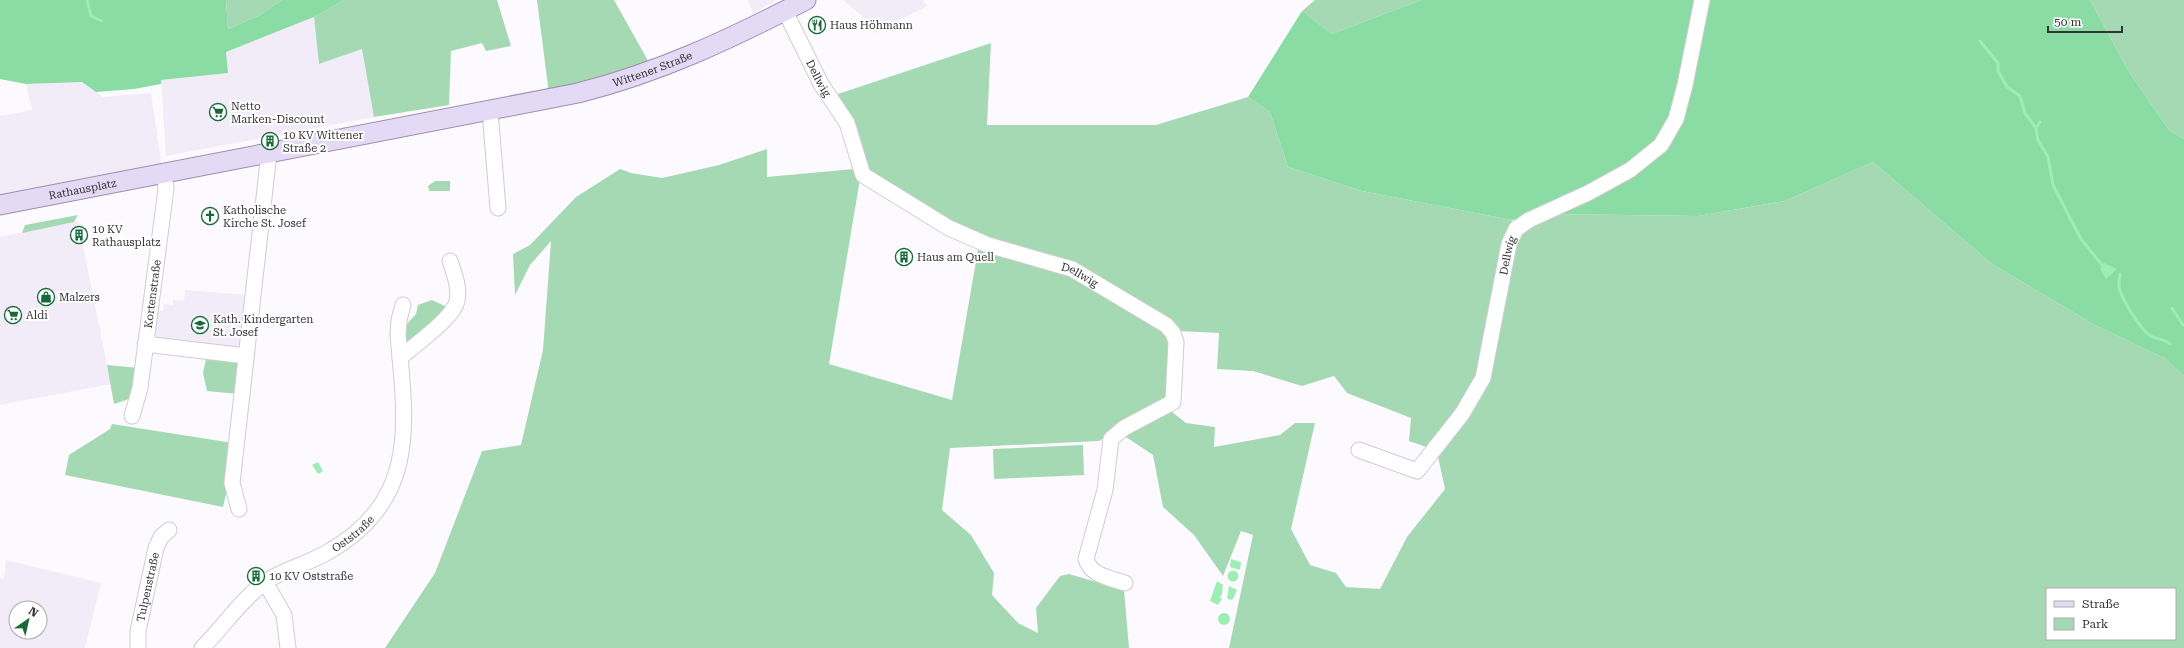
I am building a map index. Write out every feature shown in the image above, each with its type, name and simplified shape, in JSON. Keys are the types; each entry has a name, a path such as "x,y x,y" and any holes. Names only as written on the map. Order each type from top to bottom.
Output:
{"main road":[{"name":"Wittener Straße","path":"164,172 578,93 643,74 693,56 806,0"},
{"name":"Rathausplatz","path":"0,204 164,172"}],"street":[{"name":"Dellwig","path":"1359,450 1417,471 1462,414 1483,378 1510,244 1516,229 1529,220 1588,193 1630,170 1661,145 1676,119 1685,85 1702,0"},
{"name":"Dellwig","path":"785,11 818,79 847,123 863,175 949,228 988,245 1051,262 1083,274 1157,319 1172,333 1176,354 1173,402 1124,428 1111,439 1105,490 1086,558 1092,570 1125,583"},
{"path":"490,111 498,208"},
{"path":"238,509 232,483 268,153"},
{"name":"Kortenstraße","path":"132,416 140,388 166,189 164,172"},
{"path":"400,358 447,317 455,306 458,294 450,261"},
{"name":"Oststraße","path":"202,648 248,598 265,582 286,570 327,553 354,535 372,517 390,490 400,461 404,433 398,327 403,305"},
{"name":"Kortenstraße","path":"145,344 246,356"},
{"name":"Tulpenstraße","path":"138,648 138,631 156,548 160,537 169,530"},
{"path":"265,582 284,616 288,648"}],"shaded area":[{"path":"0,0 226,0 228,29 260,15 282,0 344,0 314,17 226,52 228,73 161,80 161,84 134,89 96,92 82,82 26,84 0,79"},
{"path":"748,0 776,0 753,14"},
{"path":"843,0 923,0 927,6 874,33 868,21"},
{"path":"1421,0 2090,0 2129,72 2169,130 2184,139 2184,376 2164,358 2095,325 1992,264 1873,162 1785,201 1698,216 1550,214 1512,220 1362,191 1288,167 1270,112 1248,97 1302,11 1332,34"},
{"path":"314,17 319,64 362,49 374,117 166,156 161,80 227,73 226,52"},
{"path":"82,82 103,97 151,93 162,168 0,197 0,116 32,110 26,84"},
{"path":"78,221 111,384 0,405 0,237"},
{"path":"2104,263 2117,269 2106,279 2100,269"},
{"name":"Kath. Kindergarten St. Josef","path":"185,290 248,295 248,304 244,303 243,312 246,312 241,349 156,339 153,337 156,310 163,311 164,304 173,305 173,300 184,301"},
{"path":"318,462 323,471 318,474 312,465"},
{"path":"1231,559 1241,562 1240,570 1230,567"},
{"path":"6,560 101,583 85,648 0,648 0,578 4,579"},
{"path":"1231,571 1235,571 1237,572 1237,580 1231,581 1228,578 1228,574"},
{"path":"1217,581 1223,585 1222,594 1220,597 1222,599 1218,605 1210,601"},
{"path":"1229,586 1237,590 1233,599 1230,600 1227,598"},
{"path":"1224,613 1228,615 1230,619 1228,623 1224,625 1220,623 1218,619 1220,615"}],"green space":[{"path":"226,0 282,0 260,15 228,29"},
{"path":"344,0 497,0 511,46 486,51 482,43 451,51 449,105 374,117 362,49 319,64 314,17"},
{"path":"537,0 614,0 651,66 549,94"},
{"path":"1315,0 1421,0 1332,34 1302,11"},
{"path":"2090,0 2184,0 2184,139 2169,130 2129,72"},
{"path":"991,43 987,125 1156,125 1248,97 1270,112 1288,167 1362,191 1512,220 1481,379 1432,449 1409,441 1411,418 1347,393 1334,376 1302,386 1253,371 1217,369 1219,333 1178,331 1066,264 945,223 867,172 832,96"},
{"path":"767,149 767,177 854,169 860,179 829,364 952,400 979,244 1069,269 1172,334 1170,396 1099,441 950,448 942,510 971,535 994,573 992,595 1018,623 1038,633 1036,608 1060,576 1069,574 1124,590 1129,648 385,648 435,573 482,451 521,445 543,350 551,241 530,265 515,295 513,254 530,245 576,197 620,169 631,173 662,178 719,165"},
{"path":"1873,162 1992,264 2095,325 2164,358 2184,376 2184,648 1229,648 1253,535 1241,531 1223,576 1194,535 1163,507 1153,455 1123,435 1167,408 1186,423 1215,427 1214,447 1280,435 1295,423 1315,423 1291,529 1310,565 1336,573 1346,587 1380,589 1407,537 1445,489 1437,452 1473,402 1518,231 1550,214 1698,216 1785,201"},
{"path":"435,181 450,181 450,191 429,191 428,186"},
{"path":"78,215 74,222 22,233 25,225"},
{"path":"432,300 447,307 405,348 404,327 416,314 418,305"},
{"path":"207,354 240,360 238,394 207,391 203,373"},
{"path":"107,365 139,368 135,397 114,404"},
{"path":"112,424 233,443 229,481 223,507 65,475 69,455 110,429"},
{"path":"1083,445 1084,475 994,479 993,449"}],"waterway":[{"path":"87,0 91,16 102,21"},
{"path":"1980,41 1998,63 1998,71 2007,87 2020,96 2025,113 2036,128 2038,140 2048,157 2053,185 2081,239 2102,265"},
{"path":"2036,128 2040,122"},
{"path":"2120,274 2120,291 2138,322 2153,337 2170,344"},
{"path":"2172,308 2183,325"}],"place":[{"name":"Haus Höhmann","path":"817,25"},
{"name":"Netto Marken-Discount","path":"218,112"},
{"name":"10 KV Wittener Straße 2","path":"270,141"},
{"name":"Katholische Kirche St. Josef","path":"210,216"},
{"name":"10 KV Rathausplatz","path":"79,235"},
{"name":"Haus am Quell","path":"904,257"},
{"name":"Malzers","path":"46,297"},
{"name":"Aldi","path":"13,315"},
{"name":"Kath. Kindergarten St. Josef","path":"200,325"},
{"name":"10 KV Oststraße","path":"256,576"}]}
